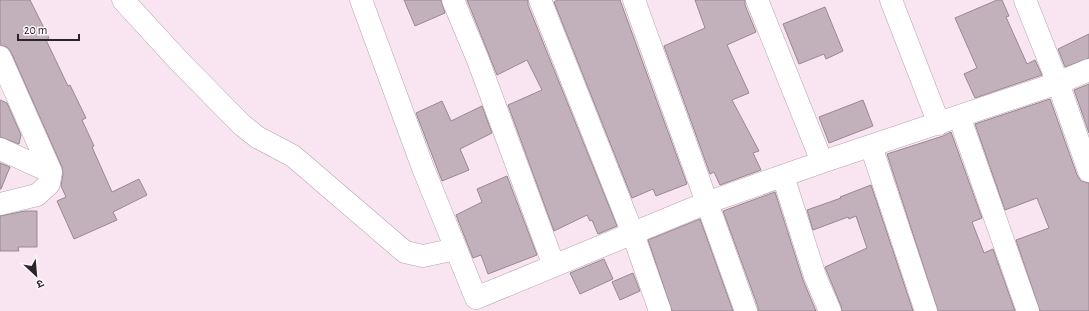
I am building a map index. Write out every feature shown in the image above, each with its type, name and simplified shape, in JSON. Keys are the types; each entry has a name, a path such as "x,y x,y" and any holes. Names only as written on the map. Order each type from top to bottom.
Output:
{"street":[{"path":"123,0 179,61 242,125 256,137 293,156 405,252 423,256 456,249"},
{"path":"361,0 423,168 479,304 554,266 706,203 822,162 1058,83 1089,70"},
{"path":"453,0 478,60 554,266"},
{"path":"540,0 633,234 660,311"},
{"path":"634,0 746,311"},
{"path":"757,0 822,162"},
{"path":"890,0 939,124"},
{"path":"1025,0 1058,83 1089,171"},
{"path":"0,57 51,172 49,184 37,195 0,204"},
{"path":"959,116 1028,311"},
{"path":"871,146 926,311"},
{"path":"0,149 51,172"},
{"path":"783,176 815,276 830,311"}],"building":[{"path":"0,0 30,0 49,38 46,40 68,86 70,85 86,118 82,120 112,192 139,179 147,195 113,212 117,220 74,239 57,201 66,197 61,186 63,174 62,167 11,52 7,47 0,45"},
{"path":"404,0 441,0 445,13 415,26"},
{"path":"467,0 528,0 528,5 617,226 598,234 592,220 590,221 587,215 554,231 508,105 542,90 527,60 497,75"},
{"path":"557,0 620,0 687,184 656,196 653,189 632,198 554,2"},
{"path":"695,0 745,0 745,5 756,32 727,45 749,93 732,100 759,151 753,153 761,170 720,185 714,172 710,174 664,46 705,28"},
{"path":"997,0 1002,0 1009,16 1006,17 1027,64 1035,60 1042,75 975,98 964,74 977,68 955,18"},
{"path":"825,7 843,51 826,59 824,54 799,64 783,24"},
{"path":"1089,34 1089,58 1065,67 1058,49"},
{"path":"1089,84 1089,133 1074,90"},
{"path":"1050,99 1077,175 1081,181 1089,183 1089,311 1040,311 1016,240 1049,228 1037,198 1005,210 975,124"},
{"path":"0,100 7,103 21,135 19,144 0,137"},
{"path":"863,100 873,126 829,143 819,117"},
{"path":"442,101 451,121 482,106 492,133 460,149 469,170 442,181 416,113"},
{"path":"951,132 982,218 972,222 984,253 993,249 1015,311 938,311 887,154"},
{"path":"0,163 10,167 1,189 0,189"},
{"path":"507,176 537,255 488,274 481,255 473,258 456,215 482,202 477,189"},
{"path":"871,185 913,311 842,311 825,267 867,248 856,216 849,219 848,217 813,230 807,210"},
{"path":"775,192 803,280 816,311 758,311 758,307 723,211"},
{"path":"25,211 37,211 37,247 18,247 19,251 0,251 0,216"},
{"path":"700,219 733,311 672,311 648,240"},
{"path":"604,259 613,279 580,294 570,273"},
{"path":"633,273 640,291 620,300 612,282"}]}
